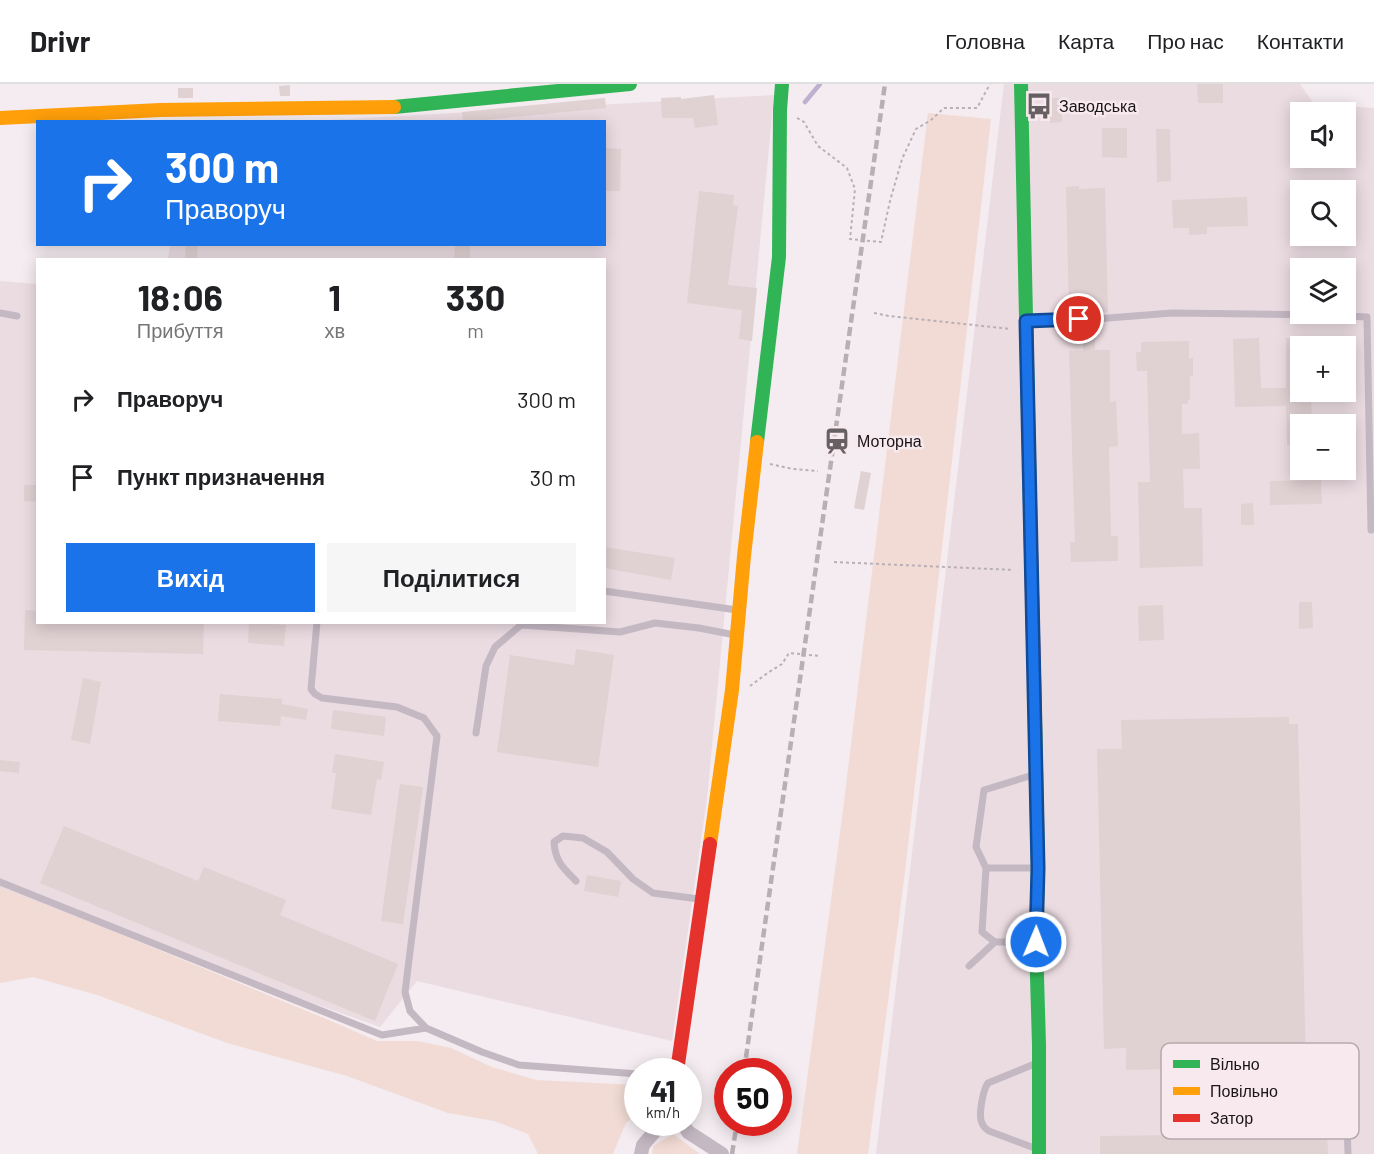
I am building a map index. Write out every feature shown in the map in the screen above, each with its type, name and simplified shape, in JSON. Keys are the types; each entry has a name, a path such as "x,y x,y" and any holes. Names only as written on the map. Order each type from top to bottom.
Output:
{"street":[{"path":"0,118 160,110 391,107 630,84"},
{"path":"679,1058 732,690 744,556 779,257 782,84"},
{"path":"1021,84 1038,868 1036,942 1039,1152"},
{"path":"642,1154 643,1145 651,1136"},
{"path":"693,1136 722,1154"}],"lane":[{"path":"0,313 17,316"},
{"path":"1096,319 1172,313 1367,317 1371,530"},
{"path":"1026,326 1079,319"},
{"path":"606,591 740,611"},
{"path":"476,734 486,666 495,647 521,625 620,632 655,623 699,628 737,636"},
{"path":"317,624 311,689 315,694 322,698 398,707 424,718 437,736 405,992 410,1011 426,1028 519,1065 624,1073"},
{"path":"1035,774 984,790 976,847 986,868 982,932 995,942 1036,942"},
{"path":"576,881 555,855 554,842 563,836 583,838 607,852 633,879 653,893 702,899"},
{"path":"986,868 1038,868"},
{"path":"0,882 382,1035 426,1028"},
{"path":"969,966 995,942"},
{"path":"1039,1062 988,1083 984,1089 981,1120 988,1131 1039,1152"},
{"path":"1348,1139 1348,1154"}],"path":[{"path":"780,110 804,122 818,146 847,168 855,189 850,239 881,242 902,159 916,129 932,120 944,108 977,108 990,84"},
{"path":"874,313 900,318 1026,326"},
{"path":"755,461 793,469 818,471"},
{"path":"834,562 1031,571"},
{"path":"732,690 746,689 782,664 789,652 820,656"}],"shaded area":[{"path":"1004,84 1300,84 1313,102 1290,102 1290,168 1356,168 1356,107 1374,108 1374,1154 876,1154"},
{"path":"774,95 707,799 672,1041 417,981 380,1027 0,891 0,281 36,284 36,624 606,624 606,258 168,258 170,246 606,246 606,120 330,120"},
{"path":"928,113 991,119 905,872 868,1154 797,1154 842,818"},
{"path":"0,888 98,925 377,1041 417,1041 451,1048 492,1067 536,1080 624,1084 624,1128 613,1154 538,1154 528,1134 494,1121 448,1113 347,1076 227,1043 97,995 33,977 0,983"},
{"path":"670,1136 676,1136 700,1154 652,1154 653,1146"}],"building":[{"path":"1197,84 1223,84 1223,103 1198,103"},
{"path":"290,85 290,96 280,96 279,86"},
{"path":"178,88 193,88 193,98 178,98"},
{"path":"714,95 718,125 695,128 693,118 662,118 661,98 681,97 681,99"},
{"path":"605,98 606,108 483,120 463,120 462,112"},
{"path":"1050,98 1062,98 1062,122 1050,123"},
{"path":"1102,128 1127,128 1127,158 1102,157"},
{"path":"1156,129 1170,129 1171,181 1157,182"},
{"path":"606,148 621,149 620,191 606,191"},
{"path":"1079,186 1079,189 1105,188 1108,312 1093,314 1090,319 1095,324 1095,350 1110,350 1110,402 1116,401 1118,446 1109,447 1111,536 1118,536 1118,561 1071,562 1070,542 1075,542 1069,351 1083,351 1085,319 1082,313 1069,313 1066,187"},
{"path":"699,191 734,195 733,205 738,206 728,285 757,288 752,341 739,339 742,310 687,303"},
{"path":"1247,197 1248,226 1207,227 1207,234 1189,235 1189,228 1173,228 1172,200"},
{"path":"186,246 198,246 197,258 185,258"},
{"path":"455,246 470,246 470,258 454,258"},
{"path":"1259,338 1261,388 1286,388 1286,338 1290,338 1290,402 1311,402 1312,414 1290,414 1290,445 1287,445 1286,406 1235,407 1233,339"},
{"path":"1189,341 1189,358 1193,358 1193,376 1190,376 1190,400 1188,404 1182,404 1182,434 1199,433 1200,469 1183,469 1184,508 1202,508 1203,566 1140,568 1138,482 1150,482 1147,371 1137,371 1136,352 1141,352 1141,342"},
{"path":"861,471 871,473 864,510 854,508"},
{"path":"1321,480 1322,504 1270,505 1270,481"},
{"path":"24,485 36,485 36,502 24,501"},
{"path":"1253,503 1254,525 1241,525 1241,504"},
{"path":"606,547 675,558 671,580 606,568"},
{"path":"1299,602 1312,602 1313,628 1299,629"},
{"path":"1163,605 1164,640 1139,641 1138,606"},
{"path":"25,610 36,611 36,624 204,624 203,654 24,650"},
{"path":"249,624 286,625 284,646 248,643"},
{"path":"576,649 614,655 598,767 497,752 510,655 574,665"},
{"path":"83,678 101,682 90,744 71,740"},
{"path":"220,694 282,699 282,704 308,709 306,720 281,716 280,726 218,721"},
{"path":"333,710 386,717 384,736 331,729"},
{"path":"1289,717 1289,724 1298,724 1305,1043 1161,1043 1161,1069 1126,1070 1126,1048 1104,1049 1097,749 1122,749 1121,720"},
{"path":"335,754 384,762 381,780 377,779 371,815 331,809 336,773 332,773"},
{"path":"0,760 20,762 19,773 0,771"},
{"path":"400,784 423,787 403,924 381,921"},
{"path":"64,826 198,881 204,867 286,900 280,915 398,964 375,1021 40,883"},
{"path":"587,875 621,881 618,897 584,891"},
{"path":"1161,1135 1161,1139 1327,1139 1328,1154 1100,1154 1100,1136"}],"waterway":[{"path":"805,102 820,84"}],"railway":[{"path":"746,1058 885,84"},
{"path":"732,1154 735,1136"}],"traffic: fast":[{"path":"394,107 630,84"},
{"path":"757,442 779,257 782,84"},
{"path":"1021,84 1031,551"},
{"path":"1035,717 1039,1154"}],"traffic: slow":[{"path":"0,118 160,110 394,107"},
{"path":"710,844 732,690 757,442"}],"traffic: jam":[{"path":"1031,551 1035,717"},
{"path":"679,1058 710,844"}],"place":[{"name":"Заводська","path":"1039,106"},
{"name":"Моторна","path":"837,441"}],"route":[{"path":"1036,942 1038,868 1026,321 1079,319"}]}
